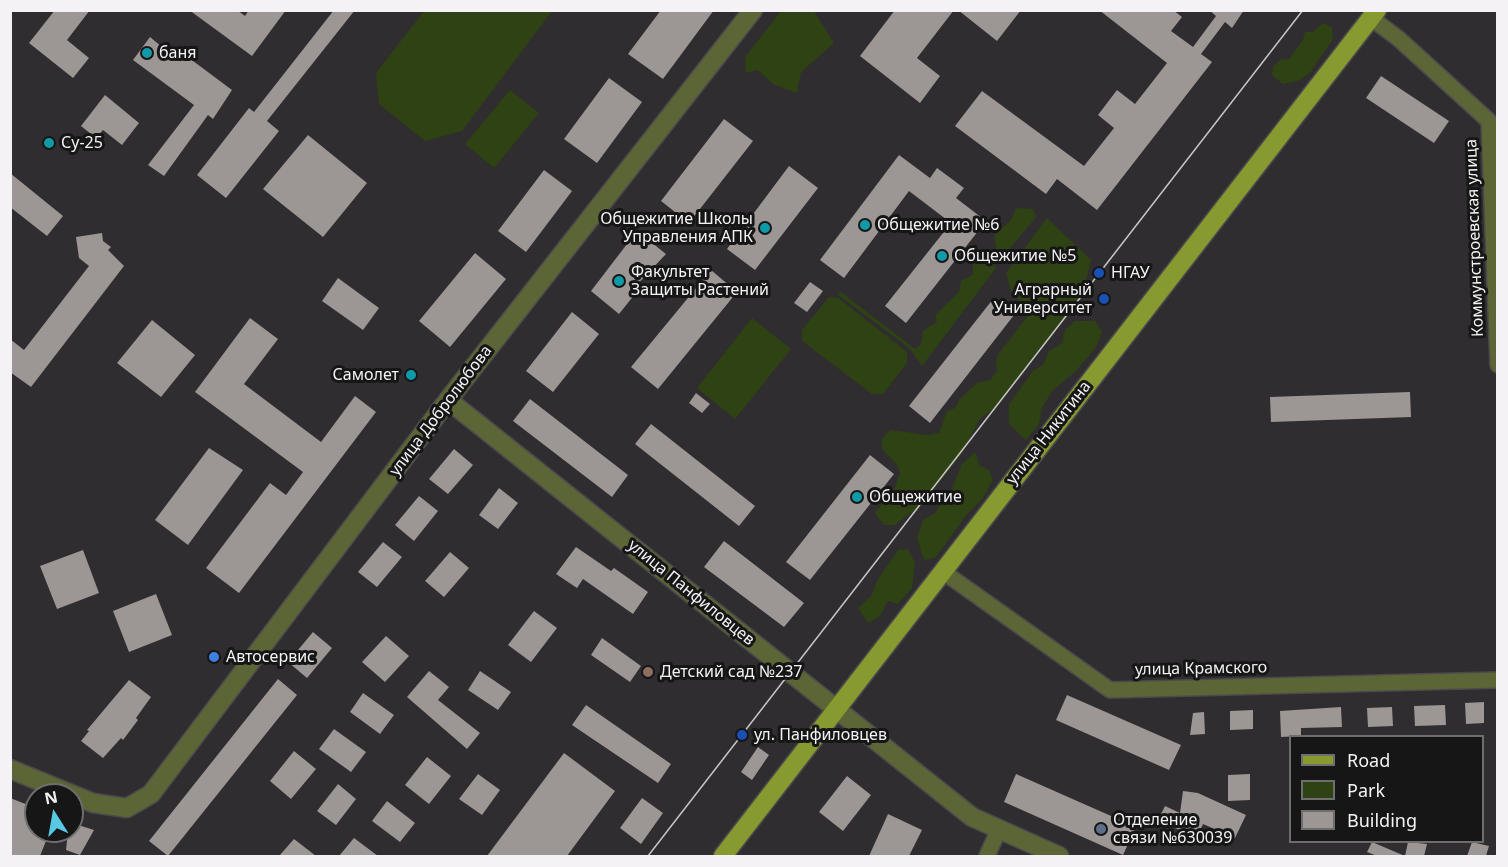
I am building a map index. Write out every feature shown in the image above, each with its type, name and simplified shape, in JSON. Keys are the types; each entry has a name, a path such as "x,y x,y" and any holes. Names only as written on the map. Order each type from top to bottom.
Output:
{"main road":[{"name":"улица Никитина","path":"723,856 1374,14"}],"street":[{"name":"улица Добролюбова","path":"10,770 93,803 127,808 151,794 448,400 753,10"},
{"name":"Коммунстроевская улица","path":"1374,14 1489,121 1493,132 1497,365"},
{"name":"улица Панфиловцев","path":"448,400 972,817 1059,856"},
{"name":"улица Крамского","path":"942,571 1110,690 1497,680"},
{"path":"987,856 999,829"}],"green space":[{"path":"782,10 814,11 834,43 801,72 797,93 773,84 758,70 746,73 745,57"},
{"path":"424,11 552,11 462,131 425,141 379,104 376,73"},
{"path":"1323,23 1332,28 1333,39 1310,73 1298,81 1283,84 1272,75 1273,67 1280,60 1289,59 1303,40 1305,32 1313,32"},
{"path":"510,90 539,113 494,168 465,144"},
{"path":"1016,208 1033,209 1036,217 1003,257 996,249 994,236 1011,220"},
{"path":"1047,218 1091,260 1082,295 997,406 980,419 961,455 920,506 895,525 884,525 875,513 895,488 900,473 897,465 882,449 882,439 890,430 928,435 939,433 947,411 955,408 960,399 977,383 990,380 997,371 996,360 999,353 1030,313 1011,291 1006,273"},
{"path":"980,257 990,258 996,268 922,366 909,348 837,294 841,292 915,349 921,344 923,331 937,322 935,315 959,292 961,281 973,275 973,264"},
{"path":"829,297 838,298 907,352 907,363 883,394 872,394 802,341 802,330"},
{"path":"752,318 791,349 735,419 697,388"},
{"path":"1075,321 1095,321 1102,332 1096,347 1076,371 1052,391 1042,408 1039,424 1026,440 1009,424 1009,404 1033,371 1044,364 1048,352 1062,343 1065,330"},
{"path":"975,452 980,466 989,470 993,480 983,498 968,513 935,558 924,560 917,538 923,520 934,514 941,504 952,501 950,493 962,464"},
{"path":"908,549 915,562 912,588 898,604 888,601 880,616 868,623 858,608 871,596 878,579 898,550"}],"building":[{"path":"55,10 90,10 67,40 89,58 73,78 29,43"},
{"path":"189,10 237,10 245,16 249,10 286,10 252,56"},
{"path":"334,10 355,10 267,121 279,131 226,198 197,175 249,108 254,112"},
{"path":"661,10 714,10 663,79 628,54"},
{"path":"895,10 954,10 917,58 940,76 920,103 860,56"},
{"path":"958,10 1021,10 997,41"},
{"path":"1099,10 1173,10 1182,17 1171,31 1193,47 1216,16 1209,10 1244,10 1232,28 1225,22 1201,54 1212,62 1097,210 1057,179 1046,194 955,126 982,91 1084,166 1114,128 1098,115 1117,90 1135,104 1167,63"},
{"path":"150,37 168,52 173,46 232,90 213,119 208,115 164,176 148,165 194,105 133,60"},
{"path":"1381,76 1449,121 1434,143 1366,98"},
{"path":"609,78 642,102 597,163 564,139"},
{"path":"105,95 139,123 122,145 103,130 96,138 81,126"},
{"path":"724,119 753,141 689,223 661,201"},
{"path":"308,135 367,183 323,237 263,189"},
{"path":"899,155 930,178 937,168 964,188 956,198 986,221 906,323 885,306 951,223 909,191 844,278 820,260"},
{"name":"Общежитие Школы Управления АПК","path":"789,166 818,188 755,270 727,249"},
{"path":"544,170 572,191 526,252 498,231"},
{"path":"10,173 63,216 47,236 10,207"},
{"name":"Факультет Защиты Растений","path":"637,231 666,254 631,291 635,294 619,314 591,291"},
{"path":"102,233 103,241 111,247 108,250 124,266 31,387 10,372 10,339 24,350 89,266 79,258 76,237"},
{"path":"475,253 506,279 450,347 419,321"},
{"path":"711,270 737,292 658,389 631,367"},
{"path":"338,278 379,308 363,330 322,301"},
{"path":"810,282 823,291 807,312 794,303"},
{"path":"993,299 1014,315 930,423 909,406"},
{"path":"572,312 599,334 553,392 526,371"},
{"path":"250,318 278,339 244,384 321,442 355,396 376,412 239,593 206,568 270,483 286,495 303,472 195,392"},
{"path":"152,320 195,355 161,397 117,363"},
{"path":"1410,392 1411,417 1271,422 1270,397"},
{"path":"696,393 710,404 702,413 689,403"},
{"path":"530,399 628,475 612,497 513,421"},
{"path":"651,424 755,506 739,526 635,444"},
{"path":"209,448 243,470 188,545 155,520"},
{"path":"454,449 473,465 448,494 429,479"},
{"name":"Общежитие","path":"870,455 894,474 810,580 786,562"},
{"path":"499,488 518,503 498,529 479,515"},
{"path":"419,496 438,511 414,541 395,525"},
{"path":"724,541 804,603 784,627 704,567"},
{"path":"383,542 402,557 377,587 358,572"},
{"path":"576,547 611,571 614,568 648,592 633,614 583,579 577,588 556,574"},
{"path":"83,550 99,593 57,609 40,566"},
{"path":"450,552 469,568 444,597 425,581"},
{"path":"156,594 172,635 129,652 113,611"},
{"path":"534,611 557,628 531,662 508,645"},
{"path":"313,632 332,648 307,678 288,662"},
{"path":"386,636 409,656 385,682 362,662"},
{"path":"602,638 641,666 630,682 591,655"},
{"path":"429,671 449,687 438,700 480,733 467,749 407,697"},
{"path":"480,671 511,692 498,710 468,690"},
{"path":"278,679 297,695 168,856 149,841"},
{"path":"129,680 151,697 123,740 121,738 103,758 81,741 89,731 87,730"},
{"path":"363,693 394,715 380,734 350,712"},
{"path":"1067,695 1181,745 1169,770 1056,720"},
{"path":"1484,702 1484,723 1466,724 1465,703"},
{"path":"586,705 671,764 658,783 572,725"},
{"path":"1445,705 1446,725 1415,726 1414,706"},
{"path":"1341,707 1342,727 1301,728 1301,735 1281,737 1280,711"},
{"path":"1392,707 1393,726 1368,727 1367,708"},
{"path":"1253,710 1253,729 1230,730 1230,711"},
{"path":"1204,712 1205,734 1190,735 1193,713"},
{"path":"334,729 366,752 351,772 319,749"},
{"path":"758,747 769,755 752,780 741,772"},
{"path":"294,751 316,769 291,799 270,781"},
{"path":"564,753 615,791 567,856 487,856"},
{"path":"427,757 451,776 429,804 405,785"},
{"path":"478,774 500,790 482,815 459,799"},
{"path":"1016,774 1136,827 1123,855 1004,802"},
{"path":"1250,774 1250,800 1228,801 1228,775"},
{"path":"847,776 871,795 843,831 819,812"},
{"path":"338,784 356,799 336,825 317,811"},
{"path":"1183,791 1198,793 1246,815 1235,838 1203,824 1197,838 1158,820 1165,806 1180,813"},
{"path":"10,798 24,803 24,843 45,843 40,856 10,856"},
{"path":"642,798 663,813 641,844 620,828"},
{"path":"387,801 415,823 400,842 372,821"},
{"path":"888,814 922,830 909,856 869,856"},
{"path":"84,827 94,830 80,855 66,850 67,843 84,843"},
{"path":"354,838 378,856 339,856"},
{"path":"294,839 316,856 279,856"},
{"path":"1372,843 1374,843 1405,856 1377,856 1367,852"},
{"path":"1408,843 1427,844 1424,856 1405,856"},
{"path":"1472,843 1489,846 1486,856 1467,856"}],"tram line":[{"path":"648,856 1303,10"}],"place":[{"name":"баня","path":"147,53"},
{"name":"Су-25","path":"49,143"},
{"name":"Общежитие №6","path":"865,225"},
{"name":"Общежитие Школы Управления АПК","path":"765,228"},
{"name":"Общежитие №5","path":"942,256"},
{"name":"НГАУ","path":"1099,273"},
{"name":"Факультет Защиты Растений","path":"619,281"},
{"name":"Аграрный Университет","path":"1104,299"},
{"name":"Самолет","path":"411,375"},
{"name":"Общежитие","path":"857,497"},
{"name":"Автосервис","path":"214,657"},
{"name":"Детский сад №237","path":"648,672"},
{"name":"ул. Панфиловцев","path":"742,735"},
{"name":"Отделение связи №630039","path":"1101,829"}]}
